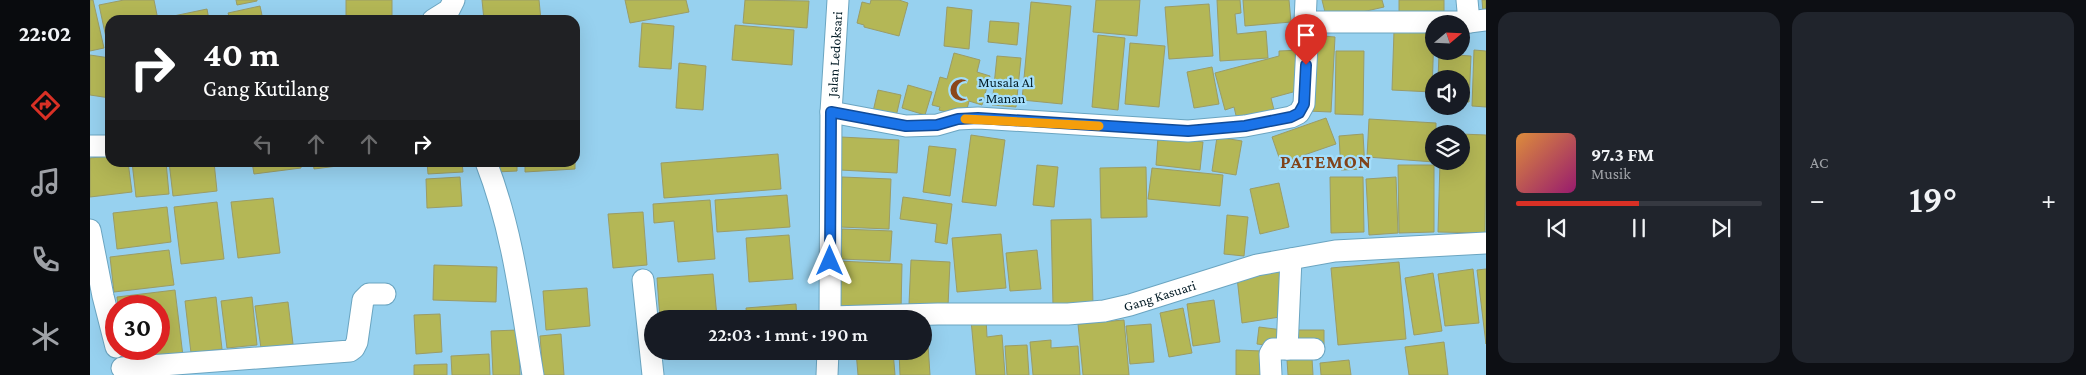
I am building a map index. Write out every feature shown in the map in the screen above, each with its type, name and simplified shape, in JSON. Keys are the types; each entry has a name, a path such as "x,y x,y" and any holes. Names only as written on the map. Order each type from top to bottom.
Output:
{"street":[{"path":"441,15 449,10 454,0"},
{"name":"Jalan Ledoksari","path":"830,310 831,112 838,0"},
{"path":"831,112 906,126 937,125 958,119 978,118 1188,131 1245,126 1291,117 1299,113 1304,104 1306,85 1306,0"},
{"path":"1305,22 1477,21 1468,0"},
{"path":"90,146 105,146"},
{"path":"488,167 514,256 533,375"},
{"path":"90,230 105,304"},
{"name":"Gang Kasuari","path":"932,314 1068,314 1104,311 1130,305 1257,265 1336,251 1486,243"},
{"path":"1287,349 1291,259"},
{"path":"643,280 653,375"},
{"path":"170,358 350,352 357,342 363,300 369,294 385,294"},
{"path":"1271,375 1271,351 1273,349 1314,349"},
{"path":"827,375 828,360"}],"building":[{"path":"90,0 93,0 104,48 90,51"},
{"path":"124,0 154,0 157,15 105,15 105,33 99,5"},
{"path":"236,0 257,0 257,1 237,5"},
{"path":"346,0 392,0 392,15 346,15"},
{"path":"482,0 539,0 540,15 484,15"},
{"path":"625,0 686,0 689,12 630,23"},
{"path":"745,0 809,1 807,28 743,23"},
{"path":"871,0 899,0 908,3 899,36 864,27 864,25 857,23 862,2 870,4"},
{"path":"1096,0 1140,0 1137,36 1093,32"},
{"path":"1217,0 1240,0 1241,13 1235,14 1237,34 1266,31 1268,58 1220,61"},
{"path":"1243,0 1289,0 1291,22 1245,26"},
{"path":"1322,0 1382,0 1384,7 1327,20"},
{"path":"1399,0 1444,0 1444,14 1399,13"},
{"path":"1482,0 1486,0 1486,11 1483,12"},
{"path":"1031,2 1071,6 1062,104 1022,100"},
{"path":"1209,4 1213,56 1169,59 1165,7"},
{"path":"260,6 262,15 229,15 228,13"},
{"path":"947,7 972,10 969,49 944,46"},
{"path":"207,9 208,15 178,15"},
{"path":"990,21 1019,23 1017,45 988,42"},
{"path":"642,23 674,26 671,69 639,67"},
{"path":"735,25 794,30 792,65 732,60"},
{"path":"1394,31 1425,33 1425,60 1433,60 1433,70 1425,70 1425,92 1392,90"},
{"path":"1098,35 1125,38 1118,110 1092,107"},
{"path":"1311,35 1335,37 1331,112 1307,111"},
{"path":"1130,43 1165,46 1159,107 1125,104"},
{"path":"1301,50 1304,89 1271,98 1275,114 1238,124 1234,107 1225,110 1215,73 1279,56 1279,51"},
{"path":"1474,50 1486,51 1486,107 1472,106"},
{"path":"1336,51 1364,51 1363,115 1335,114"},
{"name":"Musala Al - Manan","path":"954,53 980,60 977,72 990,76 982,105 969,101 965,117 939,110 940,107 932,105 940,77 947,79"},
{"path":"90,55 105,57 105,97 90,95"},
{"path":"997,56 1021,58 1016,107 992,105"},
{"path":"1471,56 1470,79 1470,70 1438,70 1439,60 1470,60"},
{"path":"679,63 706,66 703,110 676,108"},
{"path":"1212,67 1219,104 1194,108 1187,72"},
{"path":"908,85 932,92 925,115 902,108"},
{"path":"878,90 901,95 895,121 872,116"},
{"path":"1326,118 1336,144 1281,163 1272,137"},
{"path":"1369,119 1436,123 1436,125 1425,125 1425,161 1367,157"},
{"path":"1363,134 1365,169 1341,170 1339,136"},
{"path":"1470,134 1486,135 1485,233 1438,232 1440,170 1470,170"},
{"path":"971,135 1005,140 996,206 962,202"},
{"path":"841,137 899,140 897,173 840,170"},
{"path":"1158,137 1203,142 1200,170 1156,165"},
{"path":"1217,137 1242,141 1236,175 1212,171"},
{"path":"929,146 956,149 950,196 923,192"},
{"path":"778,154 781,189 664,198 661,163"},
{"path":"105,156 105,167 129,167 132,192 90,197 90,158"},
{"path":"1037,165 1058,167 1054,207 1033,205"},
{"path":"1398,165 1425,165 1425,170 1434,170 1434,232 1399,233"},
{"path":"133,167 166,167 169,194 136,197"},
{"path":"170,167 215,167 217,191 173,196"},
{"path":"253,167 301,167 301,168 254,174"},
{"path":"314,167 330,167 314,169"},
{"path":"427,167 462,167 463,172 428,174"},
{"path":"496,167 517,167 517,171 496,172"},
{"path":"525,167 575,167 575,169 525,172"},
{"path":"1146,167 1147,217 1101,218 1100,168"},
{"path":"1152,168 1223,175 1220,206 1148,199"},
{"path":"460,177 462,206 427,208 426,179"},
{"path":"842,177 891,179 889,229 840,227"},
{"path":"1330,177 1363,177 1364,232 1331,233"},
{"path":"1396,177 1398,233 1369,235 1366,179"},
{"path":"1279,183 1289,227 1260,234 1250,189"},
{"path":"787,195 790,227 717,232 715,200"},
{"path":"903,197 952,204 947,244 935,242 937,224 900,219"},
{"path":"273,198 280,253 238,258 231,202"},
{"path":"710,200 715,259 678,262 674,221 654,223 653,204"},
{"path":"217,202 224,259 181,264 174,207"},
{"path":"167,207 171,242 117,249 113,213"},
{"path":"643,212 647,265 613,268 608,214"},
{"path":"1227,215 1248,217 1244,256 1224,254"},
{"path":"1091,219 1093,306 1053,306 1051,220"},
{"path":"842,229 892,231 890,261 841,259"},
{"path":"1001,234 1006,288 957,292 952,238"},
{"path":"789,235 793,279 749,282 746,238"},
{"path":"169,250 174,285 114,292 110,257"},
{"path":"1037,250 1041,289 1010,291 1006,253"},
{"path":"911,260 950,262 948,306 909,304"},
{"path":"838,261 902,264 901,310 836,308"},
{"path":"1399,262 1406,339 1338,345 1331,268"},
{"path":"434,265 497,267 496,302 433,300"},
{"path":"1473,269 1479,323 1445,326 1438,274"},
{"path":"1486,269 1486,344 1477,270"},
{"path":"1281,271 1286,316 1242,323 1237,277"},
{"path":"1433,273 1442,331 1414,335 1405,278"},
{"path":"713,274 716,310 659,310 657,278"},
{"path":"587,288 590,326 546,330 543,291"},
{"path":"175,290 183,356 170,358 170,295 134,295"},
{"path":"216,297 222,349 191,353 185,301"},
{"path":"252,297 257,345 227,348 221,301"},
{"path":"1214,300 1220,342 1193,346 1187,304"},
{"path":"288,302 293,344 261,348 255,306"},
{"path":"796,304 796,310 746,310 746,308"},
{"path":"1183,308 1192,353 1169,357 1160,313"},
{"path":"440,314 442,352 416,354 414,315"},
{"path":"986,318 987,337 1002,335 1005,375 976,375 971,320"},
{"path":"1124,320 1129,375 1083,375 1078,324"},
{"path":"1151,324 1154,362 1130,364 1126,326"},
{"path":"1259,327 1283,330 1282,347 1257,344"},
{"path":"518,330 520,375 493,375 491,331"},
{"path":"1295,330 1324,330 1324,348 1295,349"},
{"path":"561,334 564,375 543,375 540,336"},
{"path":"1051,340 1051,348 1078,346 1080,375 1033,375 1030,342"},
{"path":"1444,342 1448,375 1409,375 1405,347"},
{"path":"1027,345 1029,375 1007,375 1005,346"},
{"path":"1236,350 1262,351 1261,375 1236,375"},
{"path":"489,354 490,375 452,375 451,356"},
{"path":"1312,358 1313,375 1288,375 1287,360"},
{"path":"125,360 150,360 125,363"},
{"path":"857,360 894,360 895,375 858,375"},
{"path":"899,360 929,360 930,375 900,375"},
{"path":"1349,360 1351,375 1321,375 1320,363"},
{"path":"447,364 447,375 414,375 414,365"}],"slow traffic":[{"path":"965,119 978,118 1099,126"}],"place":[{"name":"Musala Al - Manan","path":"961,90"}],"district":[{"name":"PATEMON","path":"1326,161"}],"route":[{"path":"830,261 831,112 906,126 937,125 958,119 978,118 1188,131 1245,126 1291,117 1299,113 1304,104 1306,65"}]}
